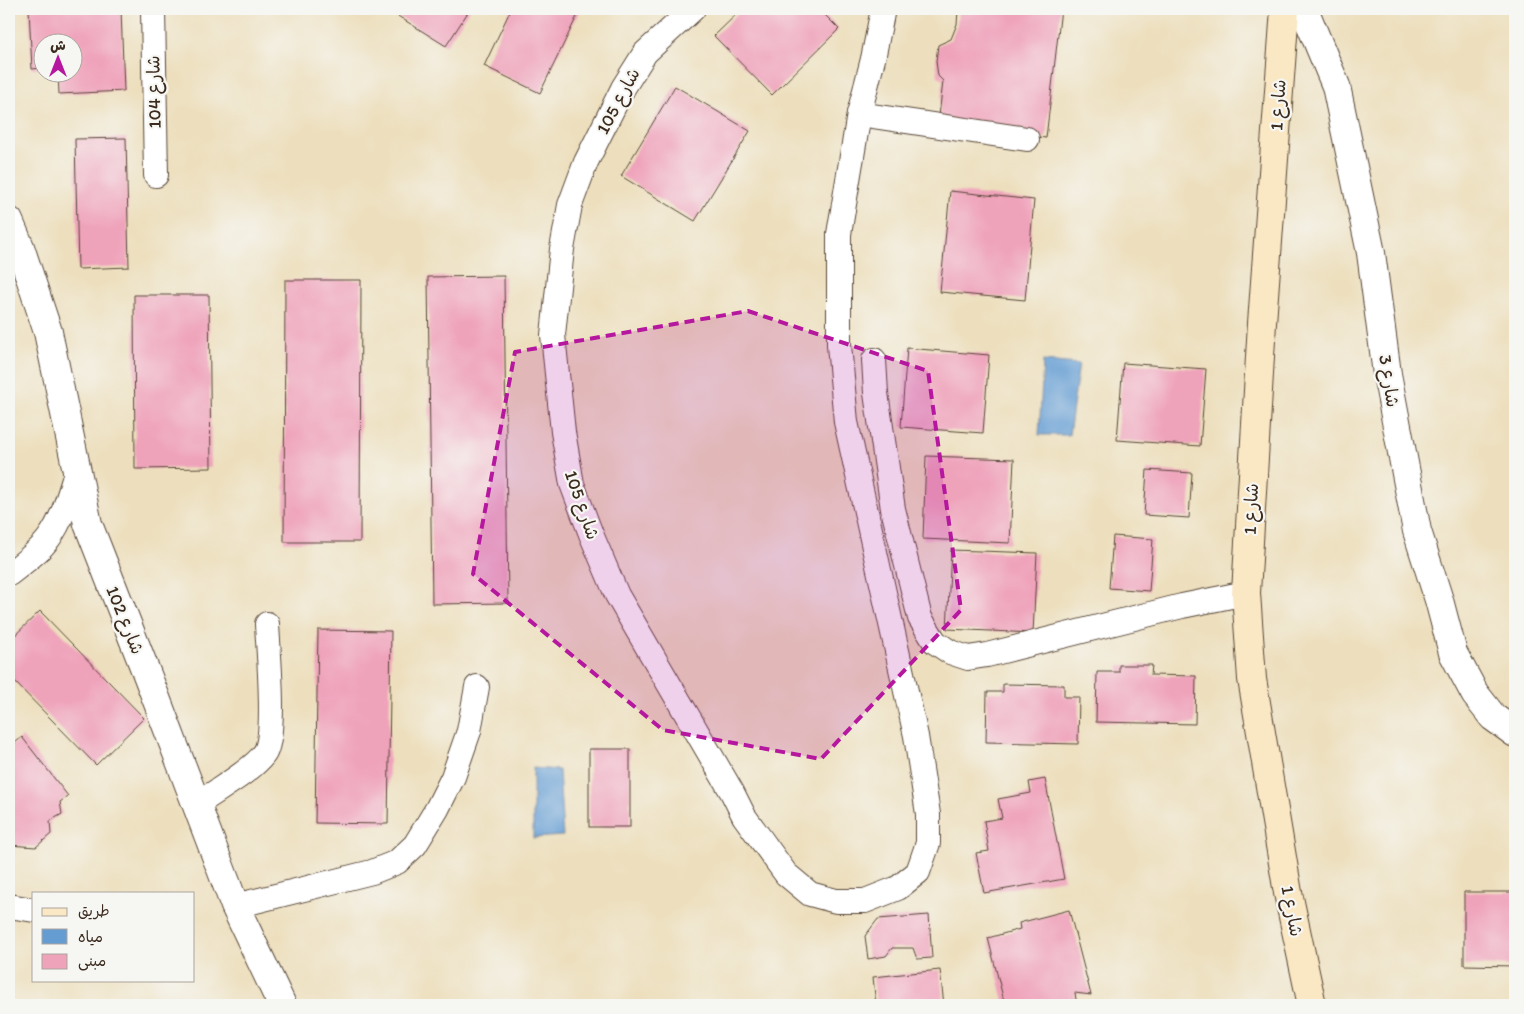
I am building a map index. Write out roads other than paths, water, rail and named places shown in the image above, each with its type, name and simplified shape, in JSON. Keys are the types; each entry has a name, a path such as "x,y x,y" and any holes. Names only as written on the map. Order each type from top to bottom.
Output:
{"main road":[{"name":"شارع 1","path":"1288,9 1262,323 1246,592 1252,679 1288,894 1312,1005"}],"street":[{"name":"شارع 104","path":"153,9 156,175"},
{"name":"شارع 105","path":"693,9 645,53 623,88 586,162 570,205 562,249 553,335 563,432 572,484 617,595 732,792 744,816 786,874 810,894 836,901 865,901 898,888 918,872 928,843 928,814 916,736 846,422 839,344 839,234 859,114"},
{"path":"883,9 859,114 1026,139"},
{"name":"شارع 3","path":"1288,9 1336,86 1370,253 1387,374 1417,532 1453,653 1476,694 1493,716 1515,733"},
{"name":"شارع 102","path":"9,221 20,247 48,332 88,524 235,906 282,1005"},
{"path":"874,360 876,393 892,509 906,568 920,618 935,642 950,652 968,658 1246,592"},
{"path":"9,574 31,557 50,538 64,510 76,473"},
{"path":"196,805 249,768 265,754 269,742 271,720 267,624"},
{"path":"235,906 372,872 397,862 415,845 454,777 469,731 477,687"},
{"path":"9,906 32,910"}],"water":[{"path":"1043,361 1079,364 1069,435 1039,435"},
{"path":"533,768 559,770 563,836 533,838"}]}
